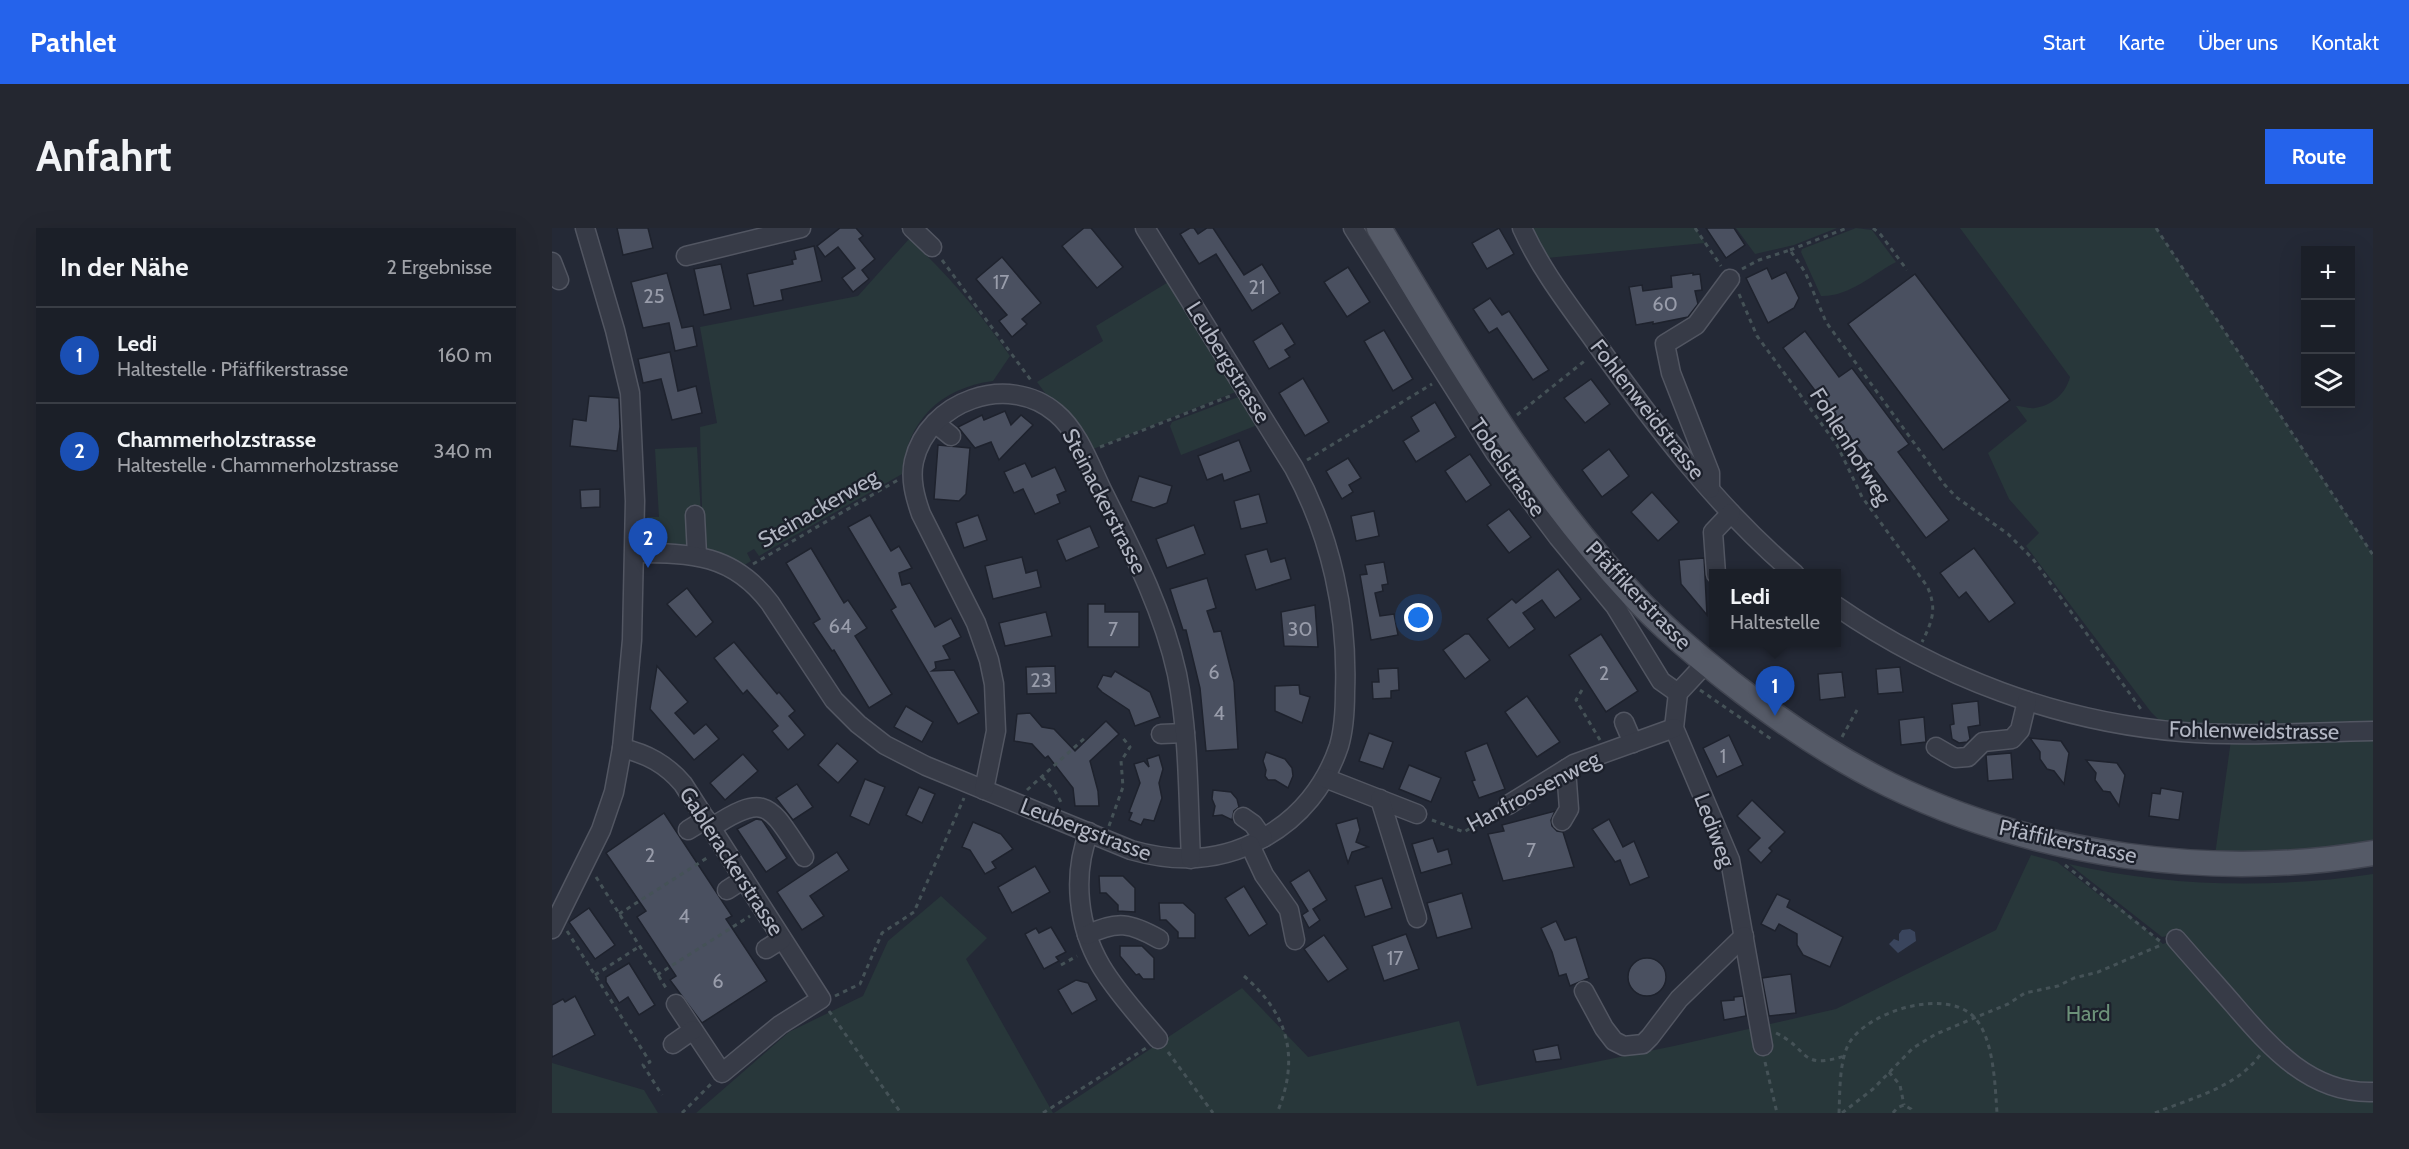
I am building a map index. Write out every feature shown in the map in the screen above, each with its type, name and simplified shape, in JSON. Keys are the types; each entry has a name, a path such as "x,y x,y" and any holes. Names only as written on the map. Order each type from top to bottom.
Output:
{"main road":[{"name":"Pfäffikerstrasse","path":"1379,228 1463,368 1568,520 1632,595 1706,663 1775,716 1854,766 1930,802 2001,827 2082,848 2204,863 2285,863 2373,853"}],"street":[{"path":"552,929 601,830 614,792 622,747 632,640 635,501 630,393 615,330 585,228"},
{"path":"686,256 801,228"},
{"path":"912,228 932,247"},
{"name":"Leubergstrasse","path":"635,553 697,555 722,563 739,572 771,603 823,687 858,724 902,754 1096,836 1150,855 1191,859 1214,856 1256,842 1292,818 1316,792 1340,744 1345,683 1344,638 1339,599 1327,548 1310,497 1144,228"},
{"name":"Tobelstrasse","path":"1353,228 1378,286 1415,342 1446,376 1527,497 1615,606 1661,681 1678,693"},
{"name":"Fohlenweidstrasse","path":"1522,228 1536,259 1614,370 1731,513 1791,569"},
{"path":"552,262 559,280"},
{"path":"1710,489 1710,473 1671,373 1665,344 1696,325 1729,277"},
{"name":"Steinackerstrasse","path":"977,787 996,731 994,684 989,660 976,622 921,514 915,498 913,472 918,449 935,423 947,412 975,398 992,394 1024,397 1054,411 1068,426 1138,561 1159,613 1177,674 1185,732 1191,859"},
{"path":"935,423 951,436"},
{"path":"1716,569 1713,532 1731,513"},
{"path":"695,515 697,555"},
{"name":"Fohlenweidstrasse","path":"1841,609 1916,655 1950,672 2027,701 2092,718 2148,728 2232,734 2373,731"},
{"path":"1678,693 1706,663"},
{"name":"Lediweg","path":"1678,693 1674,728 1730,860 1763,1046"},
{"path":"1936,747 1955,758 1968,757 1983,742 2012,739 2020,730 2027,701"},
{"path":"1624,722 1634,742"},
{"name":"Hanfroosenweg","path":"1508,806 1566,770 1674,728"},
{"path":"1161,734 1185,732"},
{"name":"Gablerackerstrasse","path":"622,747 652,758 674,773 683,784 822,1001"},
{"path":"1562,821 1569,809 1566,770"},
{"path":"1325,778 1417,814"},
{"path":"1380,800 1417,918"},
{"path":"688,830 745,808 756,806 765,808 784,828 804,857"},
{"path":"1244,817 1253,824 1264,875 1289,910 1295,940"},
{"path":"1096,836 1082,848 1079,884 1081,908 1088,935 1097,958 1109,978 1158,1039"},
{"path":"727,890 744,879"},
{"path":"1088,935 1106,925 1137,926 1159,939"},
{"path":"1584,991 1604,1028 1614,1041 1624,1046 1642,1044 1679,999 1744,936"},
{"path":"766,949 782,939"},
{"path":"2170,941 2268,1043 2294,1066 2323,1082 2343,1089 2373,1092"},
{"path":"676,1004 722,1073 780,1025 822,1001"},
{"path":"673,1044 693,1030"}],"path":[{"name":"Fohlenhofweg","path":"1695,228 1738,292 1757,336 1837,445 1862,497 1927,585 1933,600 1933,613 1929,628 1916,655"},
{"path":"1729,277 1759,260 1847,228"},
{"path":"1873,228 1881,235 1907,270"},
{"path":"2156,228 2373,555"},
{"path":"932,247 1034,384"},
{"path":"1790,250 1805,272 1826,322 1944,484 1956,497 2008,534 2033,559 2142,708 2148,728"},
{"path":"1517,415 1588,358"},
{"path":"1294,468 1446,376"},
{"path":"1084,454 1246,390"},
{"name":"Steinackerweg","path":"739,572 913,472"},
{"path":"1582,690 1577,696 1578,704 1608,752"},
{"path":"1841,738 1857,710"},
{"path":"1018,803 1021,796 1086,737"},
{"path":"1096,836 1119,801 1123,787 1121,761 1130,747 1122,738"},
{"path":"1042,777 1055,791 1061,802 1063,808 1059,820"},
{"path":"901,1113 822,1001 860,984 882,933 914,912 977,787"},
{"name":"Hanfroosenweg","path":"1417,814 1464,832 1508,806"},
{"path":"619,914 724,847"},
{"path":"2057,859 2170,941"},
{"path":"584,865 593,872 676,1004"},
{"path":"657,975 762,908"},
{"path":"571,937 650,1062 643,1065 662,1095"},
{"path":"1840,1113 1873,1089 1919,1043 2008,1004 2025,993 2058,986 2074,978 2098,972 2170,941"},
{"path":"595,975 640,946"},
{"path":"1244,976 1258,987 1273,1006 1289,1045 1287,1083 1277,1113"},
{"path":"1840,1113 1845,1056 1849,1044 1861,1031 1888,1013 1923,1004 1943,1005 1967,1012 1974,1017 1985,1037 1994,1070 1997,1113"},
{"path":"1760,1026 1788,1040 1814,1062 1845,1056"},
{"path":"1043,1113 1086,1088 1158,1039 1214,1113"},
{"path":"2155,1113 2239,1077 2251,1066 2268,1043"},
{"path":"1889,1072 1900,1085 1904,1105 1914,1113"},
{"path":"682,1113 722,1073"},
{"path":"1768,1078 1777,1113"},
{"path":"1893,1113 1904,1105"}],"green space":[{"path":"1522,228 1695,228 1705,243 1536,259"},
{"path":"1736,228 1837,228 1794,245 1755,254"},
{"path":"1856,228 1872,230 1896,262 1851,289 1821,296 1801,252 1802,249"},
{"path":"1960,228 2156,228 2373,555 2373,725 2173,724 2159,720 2151,712 2026,546 2039,533 2009,499 1988,453 2027,421 2016,406 2033,408 2048,404 2062,393 2070,377"},
{"path":"909,239 963,294 1010,356 993,381 957,391 930,410 919,423 911,438 902,474 759,556 754,549 747,553 751,561 743,566 703,549 700,427 717,423 700,327 858,296"},
{"path":"1170,281 1238,391 1088,451 1037,382 1103,341 1096,326"},
{"path":"1241,396 1260,424 1181,455 1170,426 1172,422"},
{"path":"697,447 701,515 690,545 656,542 648,535 647,517 659,517 655,449"},
{"path":"2373,739 2373,840 2320,849 2215,855 2231,740"},
{"name":"Hard","path":"2031,855 2057,862 2112,905 2116,904 2163,944 2176,939 2284,1059 2373,1092 2373,1113 1054,1113 1242,988 1308,1057 1459,1021 1477,1086 1674,1046 1836,1009 1996,930"},
{"path":"2069,864 2144,877 2221,883 2297,882 2373,874 2373,1084 2336,1079 2293,1055 2179,934 2162,937"},
{"path":"941,896 987,938 966,959 1053,1113 696,1113 789,1032 863,996 888,941"},
{"path":"552,1063 644,1090 658,1113 552,1113"}],"water":[{"path":"1910,929 1915,932 1916,941 1898,953 1889,944 1894,939 1899,941 1899,934 1902,930"}],"building":[{"path":"617,228 648,228 653,248 623,255"},
{"path":"840,228 856,228 863,236 859,239 875,259 862,270 869,279 853,292 842,278 855,268 838,247 825,257 817,246"},
{"path":"1084,228 1091,228 1123,267 1097,288 1062,246"},
{"path":"1194,228 1198,234 1207,228 1213,228 1244,275 1262,264 1280,293 1252,311 1216,254 1199,264 1180,234"},
{"path":"1499,228 1514,254 1487,269 1472,243"},
{"path":"1706,228 1734,228 1745,245 1726,258"},
{"path":"814,246 822,281 781,290 783,300 754,306 747,274 793,264 792,260 796,259 794,251"},
{"path":"1002,257 1041,303 1022,319 1027,324 1012,337 999,321 1007,315 976,279"},
{"path":"721,264 731,309 704,315 694,269"},
{"path":"1348,267 1370,302 1347,317 1324,282"},
{"path":"1767,268 1772,279 1786,272 1799,298 1794,308 1768,323 1746,278"},
{"path":"667,273 682,328 693,326 697,346 675,351 669,323 643,328 631,282"},
{"path":"1693,273 1693,275 1700,274 1702,290 1695,291 1698,304 1688,317 1636,325 1629,287 1642,285 1643,291 1672,287 1671,276"},
{"path":"1915,274 2010,400 1943,450 1848,324"},
{"path":"1490,298 1502,315 1509,311 1549,370 1533,380 1497,328 1489,333 1473,309"},
{"path":"1282,323 1295,344 1285,350 1290,357 1269,369 1253,341"},
{"path":"1384,330 1413,379 1393,391 1364,341"},
{"path":"1805,331 1839,377 1852,368 1909,444 1898,452 1949,520 1926,538 1783,348"},
{"path":"670,352 678,391 696,386 702,413 672,420 661,379 643,383 638,359"},
{"path":"1303,378 1329,422 1305,436 1279,393"},
{"path":"1591,379 1610,404 1585,423 1564,398"},
{"path":"589,396 619,398 620,427 617,451 570,446 573,419 586,421"},
{"path":"1435,402 1456,437 1416,462 1403,441 1419,431 1411,417"},
{"path":"1005,411 1011,425 1021,415 1033,425 999,460 991,442 975,448 958,427 982,415 984,420"},
{"path":"1239,440 1251,471 1224,481 1222,474 1207,480 1198,456"},
{"path":"938,445 970,448 966,494 959,501 934,499"},
{"path":"1609,449 1629,476 1602,497 1582,470"},
{"path":"1470,454 1491,485 1466,502 1445,471"},
{"path":"1348,458 1361,478 1349,485 1353,492 1342,499 1326,471"},
{"path":"1025,463 1032,477 1055,467 1066,491 1057,495 1060,503 1035,514 1023,489 1014,493 1004,472"},
{"path":"1139,476 1172,486 1167,503 1154,508 1131,501"},
{"path":"600,489 600,507 581,508 580,490"},
{"path":"1652,492 1679,522 1658,541 1631,512"},
{"path":"1259,494 1267,523 1241,529 1234,501"},
{"path":"1509,509 1531,537 1509,553 1487,525"},
{"path":"1374,511 1379,536 1356,541 1351,516"},
{"path":"870,515 891,551 899,546 912,568 899,573 902,585 910,583 935,627 951,618 961,637 943,646 950,659 935,662 936,668 932,671 954,670 979,713 958,724 891,610 896,607 848,527"},
{"path":"978,515 987,540 964,548 956,523"},
{"path":"1194,525 1205,554 1167,568 1156,539"},
{"path":"1090,526 1099,547 1066,561 1057,540"},
{"path":"811,548 844,603 848,600 867,628 855,636 892,694 869,708 834,650 832,651 813,623 820,619 786,563"},
{"path":"1974,548 2015,603 1989,622 1966,592 1959,598 1940,573"},
{"path":"1267,549 1271,562 1285,558 1291,579 1256,590 1245,555"},
{"path":"1022,557 1026,573 1037,570 1041,587 993,599 985,566"},
{"path":"1704,558 1707,615 1681,584 1679,560"},
{"path":"1384,562 1388,584 1382,585 1383,591 1375,593 1380,616 1394,614 1398,635 1371,640 1360,575 1367,574 1365,565"},
{"path":"1558,569 1581,599 1555,618 1542,600 1523,613 1535,629 1509,648 1487,619 1512,599 1516,603"},
{"path":"1207,578 1216,608 1207,611 1214,632 1221,631 1234,682 1238,749 1206,751 1200,688 1186,630 1183,630 1170,589"},
{"path":"687,588 713,622 696,637 667,604"},
{"path":"1088,604 1105,604 1105,612 1139,612 1139,647 1088,647"},
{"path":"1315,605 1318,647 1284,646 1281,612"},
{"path":"1046,612 1052,636 1005,646 999,623"},
{"path":"1465,634 1469,634 1490,660 1465,679 1443,650"},
{"path":"1601,634 1638,691 1606,712 1569,655"},
{"path":"734,642 777,694 779,692 795,711 789,716 805,735 788,750 772,731 778,726 747,690 743,694 714,658"},
{"path":"657,666 688,702 675,713 694,734 706,724 719,739 694,760 650,709"},
{"path":"1055,666 1056,693 1027,694 1026,667"},
{"path":"1900,667 1903,692 1878,694 1876,669"},
{"path":"1398,668 1399,690 1391,691 1391,698 1373,699 1372,682 1379,682 1378,669"},
{"path":"1115,671 1150,692 1160,717 1135,726 1129,710 1097,687 1103,675 1111,677"},
{"path":"1842,672 1845,697 1820,700 1818,674"},
{"path":"1299,685 1300,694 1310,697 1302,723 1275,711 1275,686"},
{"path":"1527,696 1560,742 1537,757 1505,712"},
{"path":"1978,701 1980,725 1968,727 1970,739 1959,743 1952,739 1950,725 1954,724 1952,704"},
{"path":"906,706 933,722 922,742 894,727"},
{"path":"1030,713 1042,727 1054,729 1075,751 1106,721 1119,734 1090,761 1098,791 1099,806 1075,806 1073,788 1048,756 1045,758 1032,744 1014,741 1017,714"},
{"path":"1924,717 1926,742 1901,745 1899,720"},
{"path":"1369,733 1393,742 1383,769 1359,761"},
{"path":"1729,735 1743,765 1717,777 1703,748"},
{"path":"2030,738 2061,741 2069,753 2064,784 2054,771 2047,769 2040,759 2040,752"},
{"path":"837,743 858,761 838,783 818,765"},
{"path":"1487,743 1505,789 1479,798 1465,752"},
{"path":"1266,752 1285,759 1292,768 1293,776 1288,788 1275,780 1268,780 1265,776 1263,761"},
{"path":"2011,753 2013,779 1988,781 1986,755"},
{"path":"743,754 758,771 725,800 710,783"},
{"path":"1159,755 1163,769 1159,783 1162,798 1154,821 1144,819 1141,825 1129,820 1132,813 1129,812 1140,783 1134,764 1144,761 1149,767 1147,759"},
{"path":"2086,760 2117,763 2125,775 2119,806 2110,792 2103,791 2095,780 2096,773"},
{"path":"1409,765 1441,778 1431,802 1399,789"},
{"path":"865,779 885,787 869,825 850,816"},
{"path":"797,784 813,807 793,820 776,798"},
{"path":"919,787 935,794 922,823 906,815"},
{"path":"2161,788 2183,792 2179,820 2149,816 2152,793 2160,794"},
{"path":"1213,790 1231,792 1237,799 1239,807 1234,811 1232,820 1222,815 1213,816 1215,806 1212,799"},
{"path":"1752,800 1785,832 1769,848 1772,851 1761,863 1748,850 1760,838 1737,816"},
{"path":"1555,811 1551,820 1552,826 1557,831 1563,832 1574,867 1503,881 1488,834 1504,831 1502,825"},
{"path":"664,813 732,916 726,919 767,981 702,1023 670,980 676,976 637,917 646,911 606,853"},
{"path":"1357,818 1360,830 1356,842 1368,847 1352,852 1348,863 1336,824"},
{"path":"756,819 762,820 787,858 766,872 737,829"},
{"path":"1609,819 1623,847 1634,841 1649,877 1630,885 1620,860 1615,862 1592,829"},
{"path":"973,822 1001,834 1013,849 992,862 996,868 985,874 970,850 962,847"},
{"path":"1433,838 1438,852 1448,849 1452,864 1421,873 1412,844"},
{"path":"837,852 849,870 810,896 824,916 802,930 777,892"},
{"path":"1035,866 1050,892 1012,913 998,887"},
{"path":"1309,870 1327,900 1313,909 1320,920 1309,928 1302,915 1308,911 1290,882"},
{"path":"1099,876 1123,876 1135,888 1135,912 1118,911 1118,905 1106,893 1100,893"},
{"path":"1382,878 1392,908 1365,917 1355,886"},
{"path":"1244,886 1267,924 1249,936 1225,898"},
{"path":"1462,893 1472,928 1437,938 1427,903"},
{"path":"1777,894 1790,900 1787,907 1843,937 1830,967 1803,955 1797,945 1797,934 1779,924 1775,931 1761,924"},
{"path":"1159,903 1183,903 1195,914 1195,938 1178,938 1178,932 1166,920 1160,920"},
{"path":"589,908 615,945 595,959 569,922"},
{"path":"1556,921 1565,940 1576,937 1589,978 1570,986 1566,974 1559,976 1552,952 1541,928"},
{"path":"1051,927 1066,952 1056,957 1059,961 1044,969 1025,934 1036,928 1039,933"},
{"path":"1406,934 1419,969 1384,981 1372,946"},
{"path":"1324,935 1348,969 1328,982 1304,949"},
{"path":"1120,946 1142,946 1154,958 1154,979 1143,979 1139,974 1136,975 1120,956"},
{"path":"1647,958 1660,964 1666,977 1660,990 1647,996 1634,990 1628,977 1634,964"},
{"path":"629,963 655,1005 639,1015 628,997 619,1003 606,982 606,977"},
{"path":"1791,974 1796,1013 1769,1016 1762,978"},
{"path":"1076,980 1088,983 1097,1000 1072,1014 1058,990"},
{"path":"575,996 595,1035 552,1057 552,1005 563,999 565,1002"},
{"path":"1743,996 1746,1016 1724,1020 1721,1001 1734,1000 1734,997"},
{"path":"1558,1045 1561,1059 1536,1062 1533,1050"}],"place":[{"name":"Chammerholzstrasse","path":"648,568"},
{"name":"Ledi","path":"1775,716"}]}
